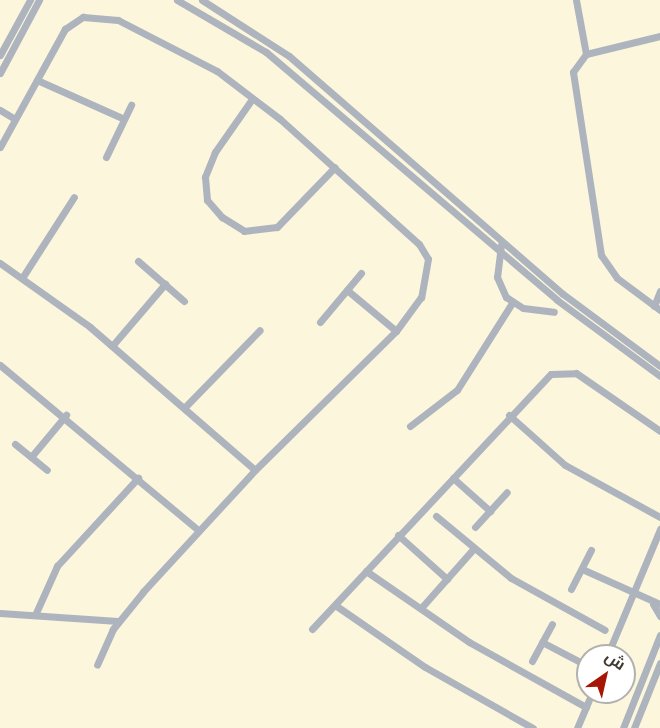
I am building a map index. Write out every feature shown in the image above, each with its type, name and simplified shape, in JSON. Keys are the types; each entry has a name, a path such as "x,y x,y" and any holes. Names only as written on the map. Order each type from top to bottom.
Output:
{"street":[{"path":"0,56 30,0"},
{"path":"0,73 39,0"},
{"path":"177,0 266,52 500,248 572,312 660,376"},
{"path":"202,0 289,56 584,312 660,366"},
{"path":"576,0 586,54"},
{"path":"0,147 65,29 95,16 118,20 204,64 252,99 335,167 419,244 428,259 421,297 396,331 255,470 198,530 118,621 97,665"},
{"path":"660,36 586,54 573,72 573,84 601,255 617,278 657,308 660,291"},
{"path":"37,80 124,118"},
{"path":"252,99 215,152 205,177 207,200 222,217 244,231 278,227 335,167"},
{"path":"106,158 131,105"},
{"path":"0,110 15,119"},
{"path":"22,278 74,197"},
{"path":"502,239 497,277 512,303 554,312"},
{"path":"138,261 184,301"},
{"path":"0,263 112,346 255,470"},
{"path":"320,322 361,273"},
{"path":"112,346 165,284"},
{"path":"347,290 396,331"},
{"path":"410,426 457,390 512,303"},
{"path":"184,407 260,330"},
{"path":"0,365 66,415 198,530"},
{"path":"312,629 509,415 552,374 568,370 660,431"},
{"path":"31,457 66,415"},
{"path":"509,415 565,465 660,517"},
{"path":"15,444 47,470"},
{"path":"35,615 57,566 138,478"},
{"path":"453,478 490,511"},
{"path":"475,527 507,492"},
{"path":"436,516 511,578 604,630"},
{"path":"612,644 660,529"},
{"path":"398,535 447,579"},
{"path":"421,608 474,548"},
{"path":"571,589 591,550"},
{"path":"582,569 656,604 660,616"},
{"path":"366,571 421,608 586,707"},
{"path":"334,605 425,668 533,728"},
{"path":"0,613 118,621"},
{"path":"532,662 552,624"},
{"path":"624,728 660,635"},
{"path":"543,642 576,660"},
{"path":"634,728 660,663"},
{"path":"577,728 587,704"},
{"path":"631,708 640,712"}]}
